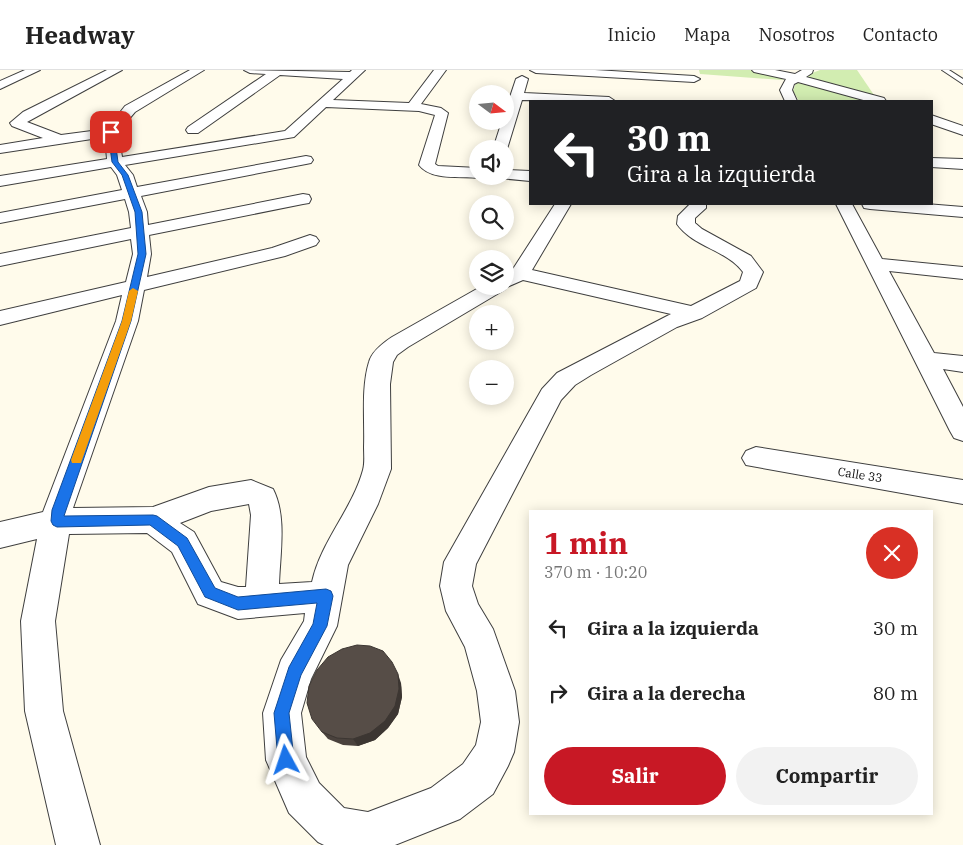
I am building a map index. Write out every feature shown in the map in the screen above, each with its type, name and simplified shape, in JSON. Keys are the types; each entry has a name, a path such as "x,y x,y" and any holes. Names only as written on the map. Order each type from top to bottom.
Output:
{"street":[{"path":"0,85 34,70"},
{"path":"60,140 17,123 28,115 116,70"},
{"path":"0,149 111,132 130,109 198,70"},
{"path":"250,70 356,73"},
{"path":"413,106 440,70"},
{"path":"502,140 510,110 517,96 524,70"},
{"path":"536,70 693,74 696,94"},
{"path":"758,70 794,77 876,100"},
{"path":"791,100 786,90 788,82 794,77 811,70"},
{"path":"194,130 277,72"},
{"path":"0,181 289,134 356,73"},
{"path":"517,96 585,100"},
{"path":"322,103 397,107 413,106 442,113 427,165 429,168 469,172"},
{"path":"933,121 963,131"},
{"path":"933,129 963,131"},
{"path":"78,845 44,711 38,621 58,510 127,321 142,254 138,212 125,175 115,162 111,132"},
{"path":"0,218 132,193 307,167 289,134"},
{"path":"933,162 963,164"},
{"path":"514,175 529,176"},
{"path":"0,260 303,198"},
{"path":"514,270 561,205"},
{"path":"481,295 400,342 389,350 381,361 378,384 377,469 363,504 332,564 320,626 294,673 282,713 286,760 304,798 333,828 368,834 445,804 478,780 494,752 500,722 496,691 481,641 464,611 456,586 460,562 551,395 566,379 669,322 694,313 749,284 754,272 744,260 696,233 686,224 687,216 698,208 698,205"},
{"path":"845,205 963,431"},
{"path":"882,205 963,212"},
{"path":"0,318 278,252 310,241"},
{"path":"875,264 963,273"},
{"path":"514,281 694,313"},
{"path":"926,360 963,364"},
{"name":"Calle 33","path":"756,458 963,492"},
{"path":"0,535 57,521 153,520 209,499 251,492 263,497 266,515 262,602"},
{"path":"153,520 183,542 210,593 238,604 326,596"}],"lane":[{"path":"945,70 963,82"}],"green space":[{"path":"699,70 750,70 784,78 782,80 700,74"},
{"path":"820,70 857,70 876,98 802,77"},
{"path":"797,80 867,100 798,100 793,91"}],"building":[{"path":"357,645 370,646 383,651 392,662 398,674 399,689 395,706 385,721 370,733 353,739 337,738 322,732 312,719 307,703 309,686 317,670 328,657 342,649"}],"slow traffic":[{"path":"77,460 127,321 133,291"}],"route":[{"path":"111,132 115,162 125,175 138,212 142,254 127,321 58,510 57,521 153,520 183,542 210,593 238,604 326,596 320,626 294,673 282,713 286,760"}]}
